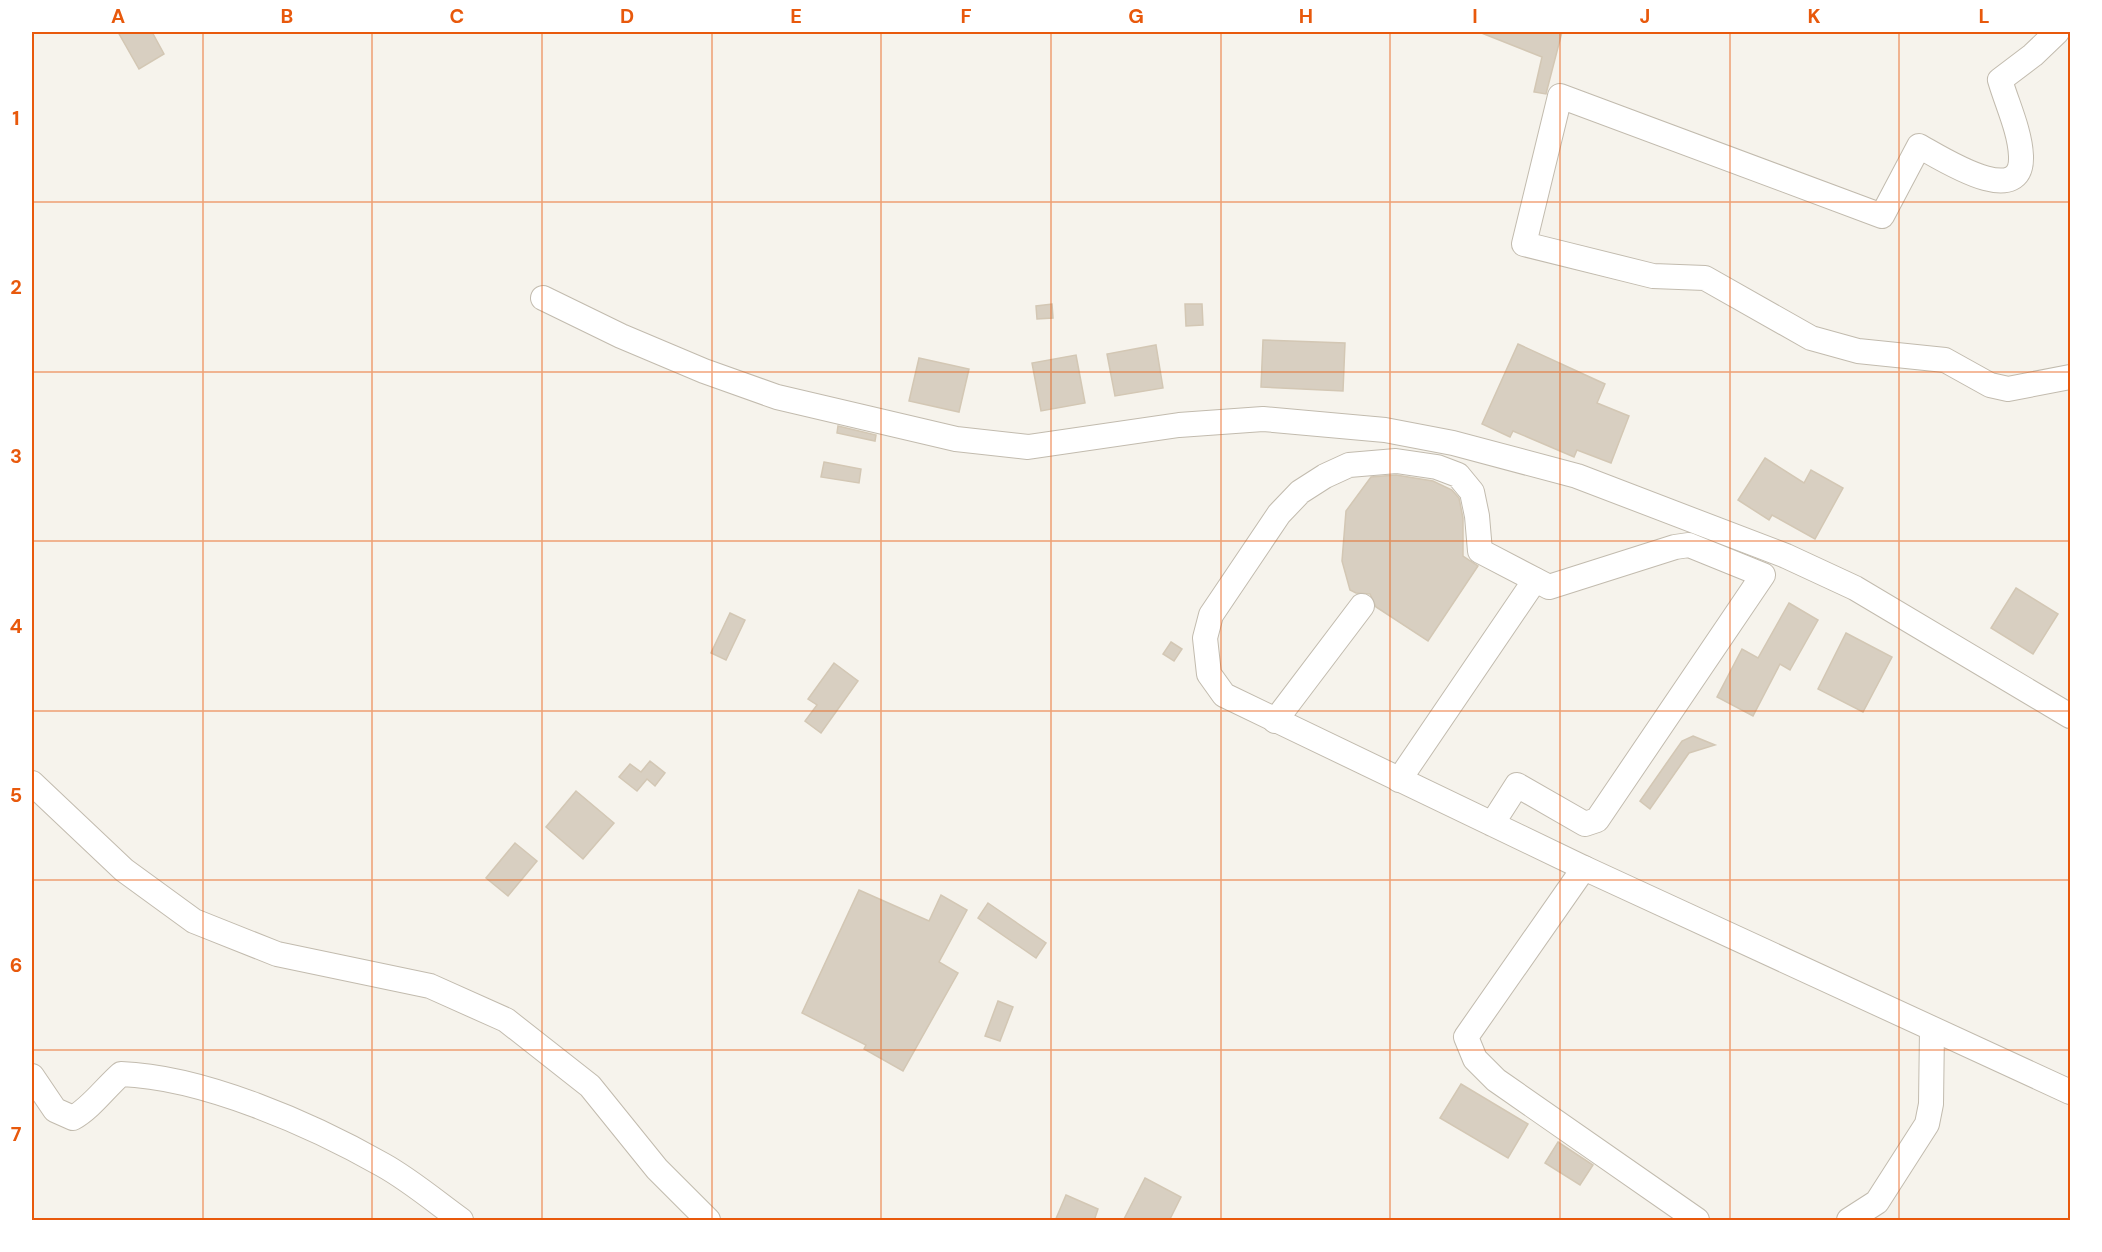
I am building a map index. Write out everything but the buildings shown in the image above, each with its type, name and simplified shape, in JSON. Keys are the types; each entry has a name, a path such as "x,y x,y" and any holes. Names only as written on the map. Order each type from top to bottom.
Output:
{"street":[{"path":"2057,32 2033,55 2000,80 2018,138 2021,158 2018,170 2009,179 1995,182 1980,178 1919,146 1882,216 1560,96 1524,244 1653,276 1705,278 1811,338 1858,351 1945,360 1990,385 2008,389 2070,377"},
{"path":"543,298 592,323 693,367 777,397 956,440 1028,447 1179,424 1263,419 1385,430 1453,443 1566,473 1786,556 1855,588 2070,716"},
{"path":"1492,824 1517,785 1571,819 1585,824 1597,820 1763,575 1689,546 1675,547 1549,587 1480,551 1472,492 1458,475 1437,466 1396,461 1349,465 1325,476 1300,492 1279,514 1211,615 1205,638 1209,674 1224,695 1275,721 1584,868 2070,1092"},
{"path":"1399,780 1535,580"},
{"path":"1275,721 1362,606"},
{"path":"32,783 124,870 194,921 277,954 430,986 506,1020 590,1086 657,1169 708,1221"},
{"path":"1584,868 1466,1037 1475,1059 1496,1080 1696,1221"},
{"path":"1849,1221 1877,1202 1927,1124 1931,1104 1932,1030"},
{"path":"32,1076 55,1110 73,1118 84,1112 100,1092 121,1074 146,1075 216,1092 289,1119 384,1165 461,1221"}]}
